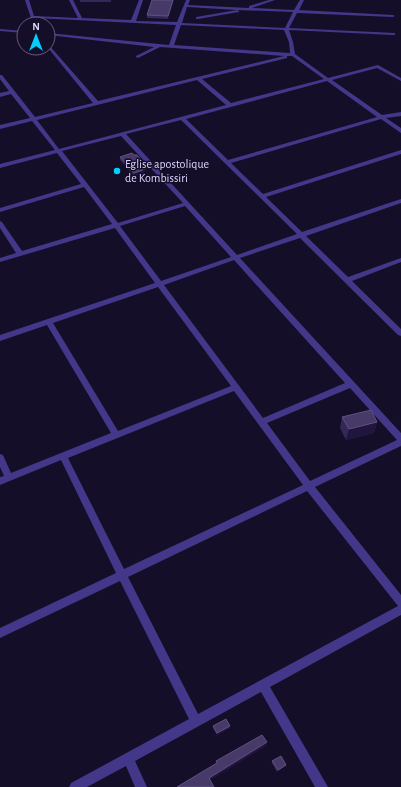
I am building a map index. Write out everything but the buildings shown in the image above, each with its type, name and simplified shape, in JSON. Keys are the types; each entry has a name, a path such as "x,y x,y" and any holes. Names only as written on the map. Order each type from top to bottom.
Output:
{"street":[{"path":"27,0 33,16"},
{"path":"71,0 81,20"},
{"path":"133,22 142,0"},
{"path":"171,46 188,0"},
{"path":"198,18 228,14 272,0"},
{"path":"293,55 286,29 302,0"},
{"path":"179,24 204,16 215,2"},
{"path":"186,6 393,16"},
{"path":"56,18 393,34"},
{"path":"0,30 16,31"},
{"path":"56,35 162,46 293,55 401,131"},
{"path":"138,57 147,51 162,46"},
{"path":"56,55 96,104"},
{"path":"0,127 293,55"},
{"path":"0,166 378,66 401,80"},
{"path":"0,76 116,225 309,486 401,603"},
{"path":"198,78 230,105"},
{"path":"0,95 12,92"},
{"path":"227,162 382,117 401,114"},
{"path":"182,118 401,333"},
{"path":"123,134 401,439"},
{"path":"262,196 401,152"},
{"path":"0,210 85,185"},
{"path":"0,337 49,322 401,201"},
{"path":"0,260 187,204"},
{"path":"0,223 20,254"},
{"path":"348,280 401,260"},
{"path":"49,322 116,435"},
{"path":"262,422 351,384"},
{"path":"0,481 236,387"},
{"path":"0,633 401,442"},
{"path":"63,456 196,722"},
{"path":"0,457 9,477"},
{"path":"75,787 401,610"},
{"path":"263,686 322,787"},
{"path":"128,758 141,787"}],"place":[{"name":"Eglise apostolique de Kombissiri","path":"117,171"}]}
